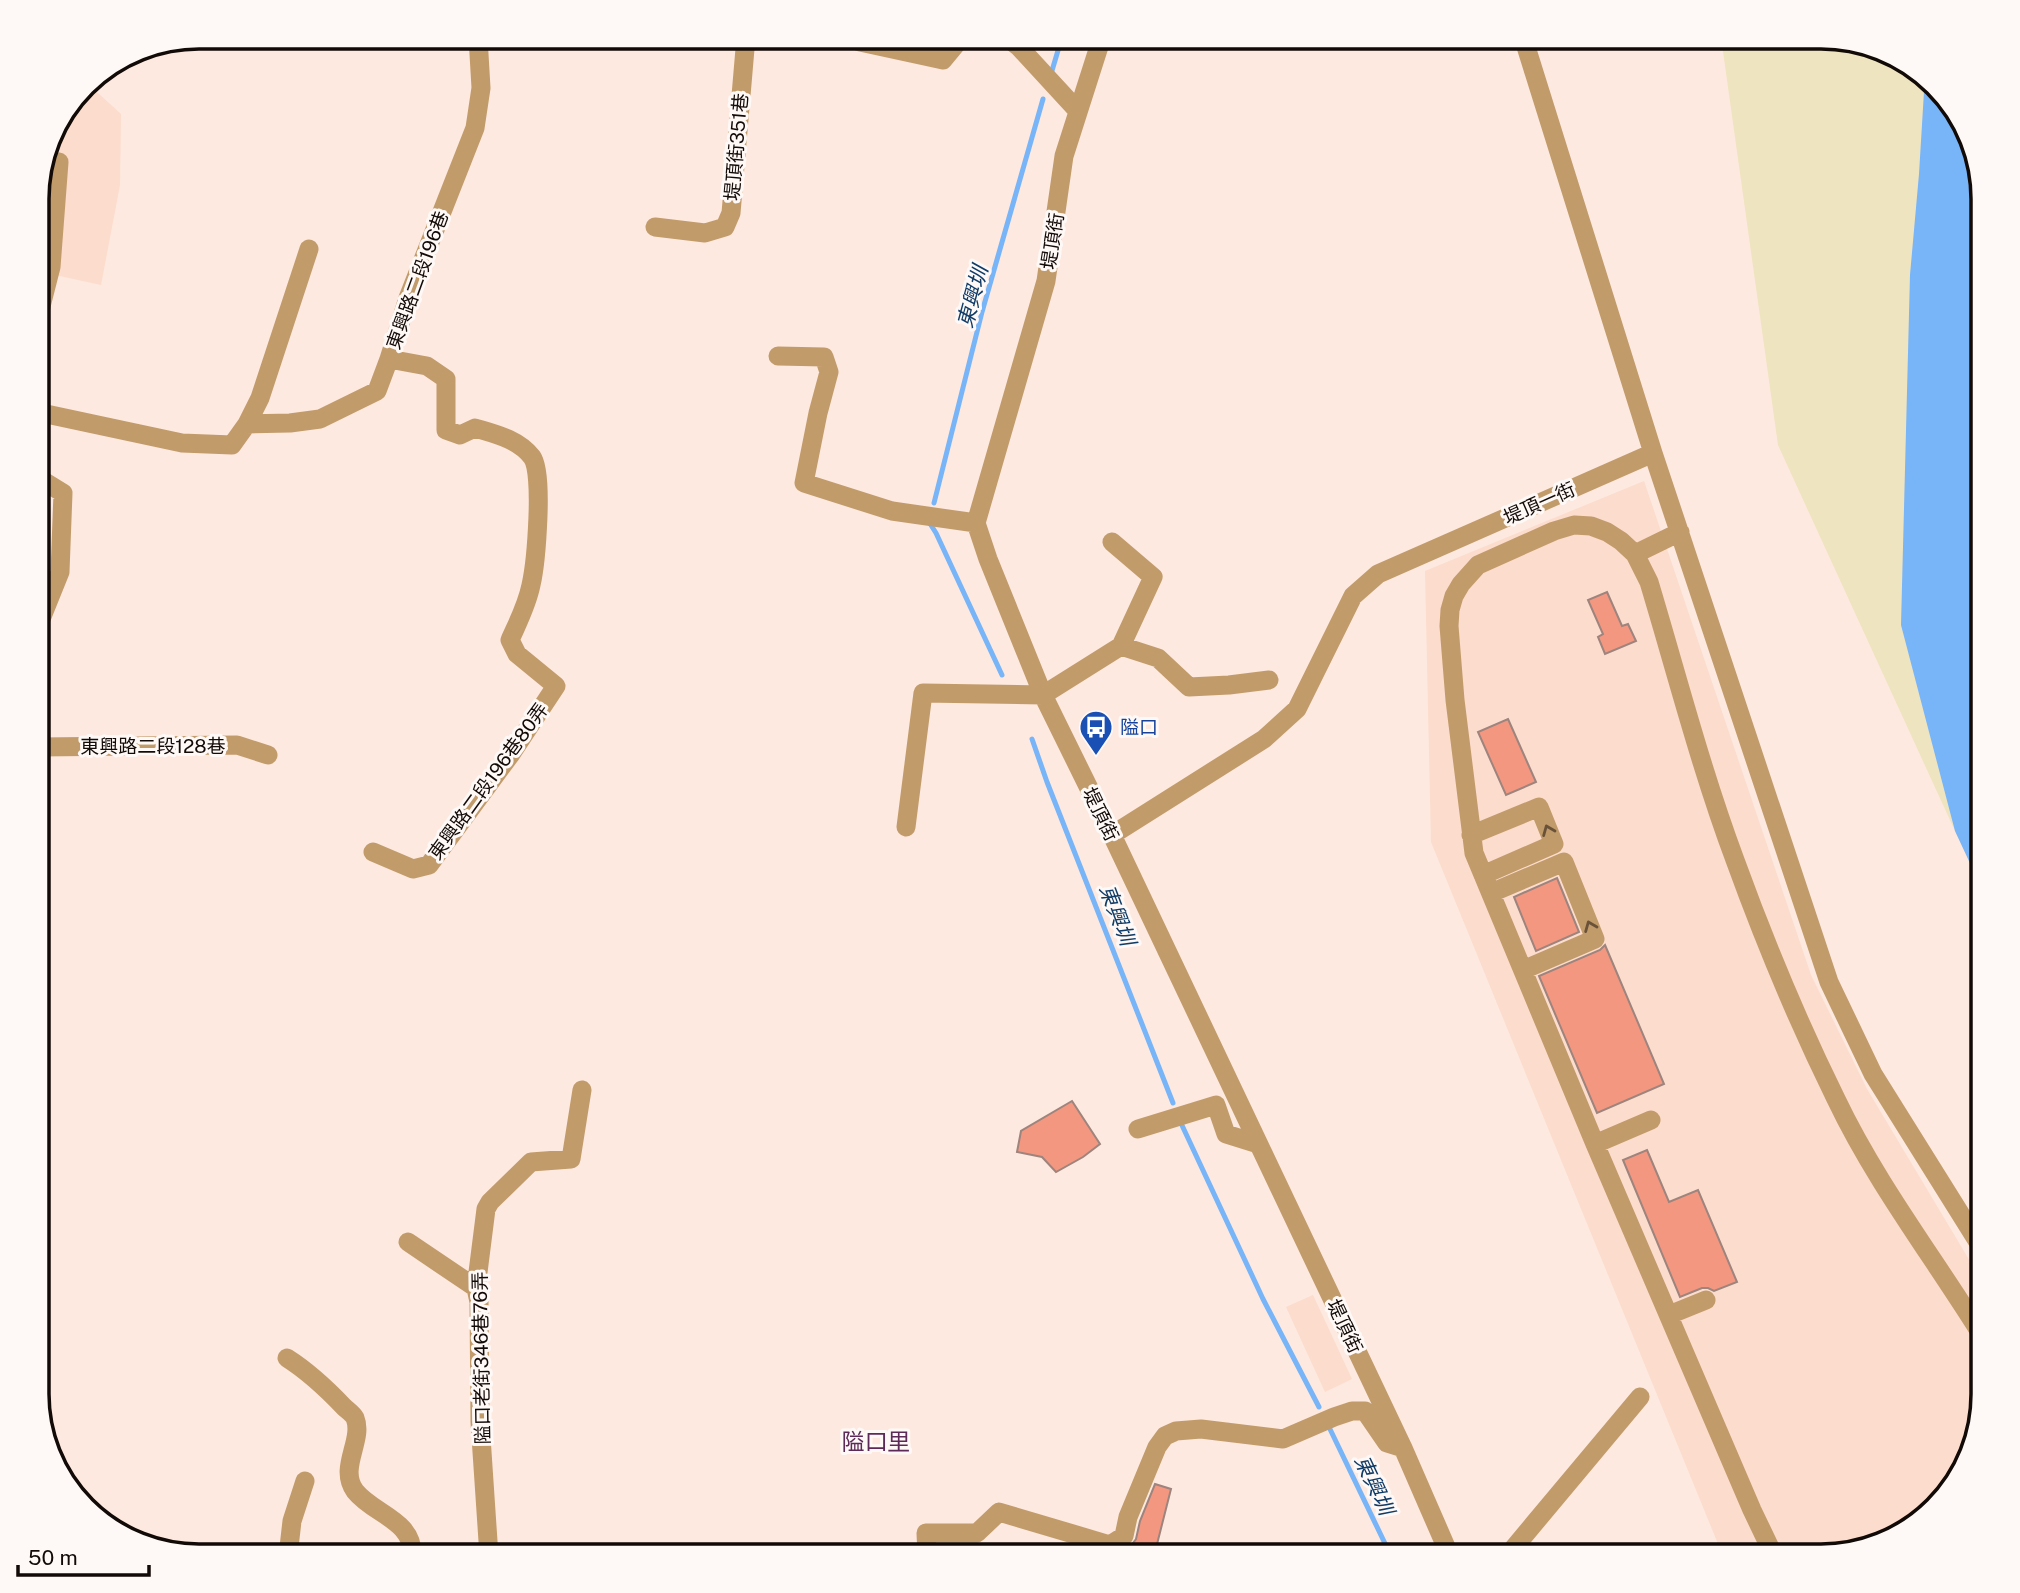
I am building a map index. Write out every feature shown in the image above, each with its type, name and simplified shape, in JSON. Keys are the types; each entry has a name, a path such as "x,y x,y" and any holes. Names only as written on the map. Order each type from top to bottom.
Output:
{"street":[{"name":"東興路二段196巷","path":"247,424 320,419 377,391 408,298 475,128 481,88 479,49"},
{"name":"堤頂街351巷","path":"655,227 705,233 725,227 731,213 745,49"},
{"path":"892,49 943,60 952,49"},
{"path":"1022,49 1078,111"},
{"name":"堤頂街","path":"1097,49 1065,156 1046,281 976,523 1043,695 1403,1448 1445,1544"},
{"path":"1527,49 1653,453 1829,982 1873,1074 1971,1231"},
{"path":"49,275 59,162"},
{"path":"49,415 182,443 232,445 247,424 260,398 309,249"},
{"path":"778,356 824,358 829,372 804,482 892,511 976,523"},
{"name":"東興路二段196巷80弄","path":"373,852 413,869 429,864 511,754 556,686 517,654 510,640 524,610 531,585 537,542 538,475 533,457 509,438 475,428 460,435 446,430 446,379 427,366 389,359"},
{"name":"堤頂一街","path":"1112,835 1264,739 1297,709 1353,596 1378,574 1653,453"},
{"path":"49,484 63,493 60,572 49,599"},
{"path":"1768,1544 1595,1144 1475,853 1455,700 1449,626 1454,596 1478,565 1554,531 1574,526 1591,526 1607,532 1635,554 1649,582 1734,859 1816,1057 1866,1156 1971,1319"},
{"path":"1635,554 1680,532"},
{"path":"906,827 923,693 1043,695 1121,646 1153,578 1112,542"},
{"path":"1121,646 1158,657 1189,687 1269,680"},
{"name":"東興路二段128巷","path":"49,747 237,745 268,755"},
{"path":"1471,835 1539,807 1554,844 1487,884"},
{"path":"1487,884 1564,862 1595,939 1523,970"},
{"name":"隘口老街346巷76弄","path":"488,1544 480,1422 477,1288 486,1209 531,1162 571,1159 582,1090"},
{"path":"1138,1129 1216,1105 1226,1134 1258,1144"},
{"path":"1595,1144 1651,1120"},
{"path":"408,1242 477,1288"},
{"path":"1669,1315 1706,1300"},
{"path":"287,1358 315,1377 355,1418 356,1437 349,1473 354,1490 408,1534 411,1544"},
{"path":"1517,1544 1640,1397"},
{"path":"1112,1544 1124,1535 1128,1517 1157,1447 1165,1436 1176,1431 1201,1429 1283,1439 1334,1417 1352,1411 1365,1411 1387,1443 1403,1448"},
{"path":"289,1544 292,1521 305,1481"},
{"path":"926,1544 926,1533 977,1533 999,1512 1107,1544"}],"shaded area":[{"path":"95,91 121,114 120,185 101,285 49,274 49,189 54,160 60,141 74,115"},
{"path":"1644,481 1811,975 1867,1089 1971,1263 1970,1414 1960,1452 1940,1486 1927,1500 1913,1513 1879,1533 1841,1543 1718,1544 1431,842 1425,571"},
{"path":"1313,1295 1352,1379 1325,1392 1286,1307"}],"sand":[{"path":"1723,49 1831,49 1879,60 1913,80 1927,93 1946,115 1963,150 1970,179 1971,199 1971,866 1778,445"}],"water":[{"path":"1924,90 1940,107 1956,132 1970,179 1971,865 1955,831 1901,625 1910,275"}],"building":[{"path":"1607,592 1622,626 1628,624 1636,641 1605,654 1598,637 1603,634 1588,600"},
{"path":"1508,719 1536,782 1506,795 1478,732"},
{"path":"1557,878 1579,932 1536,951 1514,897"},
{"path":"1605,945 1664,1084 1597,1113 1539,976 1600,950"},
{"path":"1072,1101 1100,1144 1056,1172 1042,1157 1017,1152 1021,1131"},
{"path":"1647,1150 1669,1202 1698,1190 1737,1282 1714,1291 1702,1288 1680,1297 1623,1160"},
{"path":"1155,1484 1171,1489 1157,1544 1132,1544"}],"waterway":[{"name":"東興圳","path":"1051,74 1058,49"},
{"name":"東興圳","path":"934,503 982,312 1043,99"},
{"name":"東興圳","path":"929,522 1002,675"},
{"name":"東興圳","path":"1032,739 1173,1103"},
{"name":"東興圳","path":"1180,1121 1263,1299 1319,1407"},
{"name":"東興圳","path":"1329,1427 1385,1544"}],"place":[{"name":"隘口","path":"1096,757"}],"district":[{"name":"隘口里","path":"876,1442"}]}
